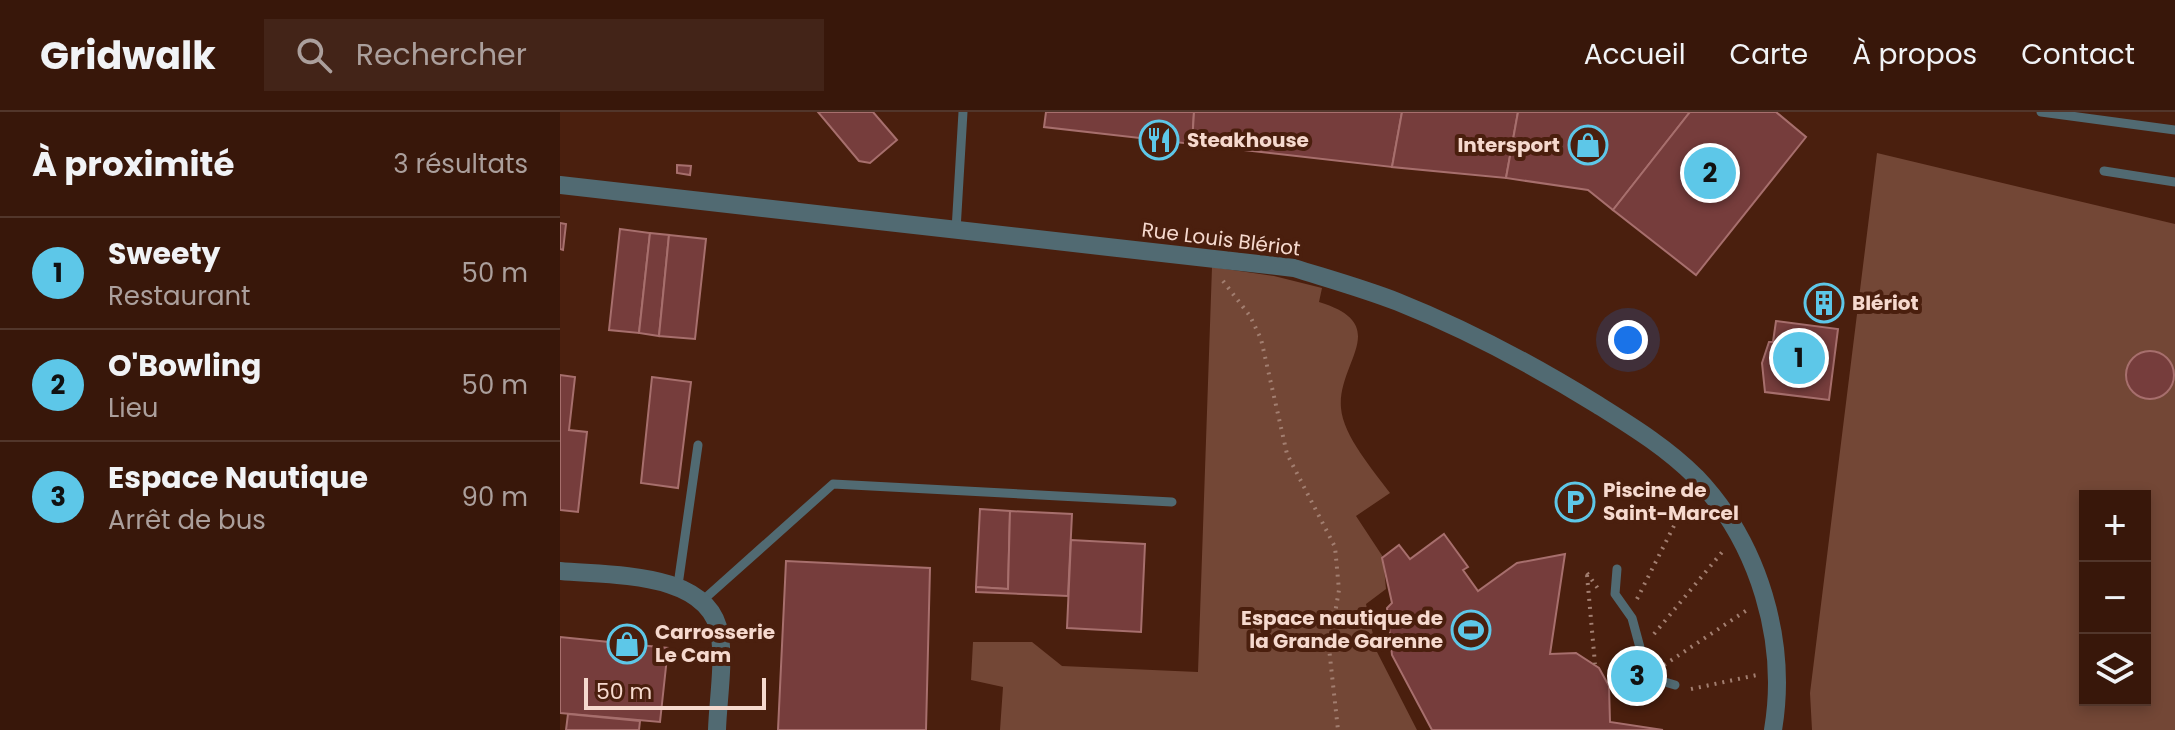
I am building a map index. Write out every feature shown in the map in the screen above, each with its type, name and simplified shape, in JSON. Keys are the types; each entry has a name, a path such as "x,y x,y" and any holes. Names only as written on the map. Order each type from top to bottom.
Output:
{"street":[{"name":"Rue Louis Blériot","path":"560,185 1294,268 1400,303 1536,367 1657,442 1698,479 1736,533 1766,597 1778,670 1773,730"},
{"path":"560,571 678,585 702,601 720,634 717,730"}],"lane":[{"path":"956,230 963,112"},
{"path":"2041,112 2175,130"},
{"path":"2104,171 2175,182"},
{"path":"678,585 698,445"},
{"path":"702,601 833,484 1172,502"},
{"path":"1617,569 1615,594 1632,618 1647,674 1677,688"}],"path":[{"path":"1214,259 1215,272 1233,291 1261,339 1287,454 1335,547 1339,590 1329,648 1338,730"},
{"path":"1634,605 1698,479"},
{"path":"1640,649 1736,533"},
{"path":"1587,573 1595,664"},
{"path":"1647,674 1766,597"},
{"path":"1677,688 1778,670"}],"shaded area":[{"path":"1877,153 2175,224 2175,730 1812,730 1810,693"},
{"path":"1212,267 1274,276 1322,288 1319,302 1341,311 1354,322 1358,334 1357,346 1342,391 1343,419 1360,453 1390,493 1356,516 1383,557 1386,589 1366,604 1377,652 1417,730 1000,730 1003,687 971,680 973,642 1032,642 1062,666 1198,672"}],"building":[{"path":"818,112 873,112 897,140 870,163 859,161"},
{"path":"1046,112 1194,112 1192,144 1044,127"},
{"path":"1194,112 1402,112 1392,167 1192,144"},
{"path":"1402,112 1518,112 1506,178 1392,167"},
{"name":"Intersport","path":"1518,112 1690,112 1613,210 1588,190 1506,178"},
{"path":"1690,112 1776,112 1806,137 1696,275 1613,210"},
{"path":"677,165 691,166 690,175 677,173"},
{"path":"560,223 566,224 563,250 560,249"},
{"path":"620,229 650,233 639,333 609,330"},
{"path":"650,233 669,235 659,336 639,333"},
{"path":"669,235 706,239 695,339 659,336"},
{"path":"1776,321 1838,329 1829,400 1765,392 1762,363 1769,342 1773,342"},
{"path":"2150,351 2167,358 2174,375 2167,392 2150,399 2133,392 2126,375 2133,358"},
{"path":"560,375 575,377 569,430 587,432 578,512 560,510"},
{"path":"652,377 691,382 678,488 641,483"},
{"path":"980,509 1010,511 1008,589 976,587"},
{"path":"1010,511 1072,514 1068,596 976,592 976,587 1008,589"},
{"name":"Espace nautique de la Grande Garenne","path":"1444,534 1468,567 1463,570 1478,591 1517,563 1565,554 1550,654 1576,653 1599,668 1609,686 1610,722 1663,730 1432,730 1392,655 1387,608 1392,603 1382,558 1399,545 1410,559"},
{"path":"1071,540 1145,544 1141,632 1067,628"},
{"path":"786,561 930,568 926,730 778,730"},
{"path":"560,637 668,648 660,722 560,713"},
{"path":"568,714 640,721 639,730 566,730"}],"place":[{"name":"Steakhouse","path":"1159,140"},
{"name":"Intersport","path":"1588,145"},
{"name":"O'Bowling","path":"1710,173"},
{"name":"Blériot","path":"1824,303"},
{"name":"Sweety","path":"1799,358"},
{"name":"Piscine de Saint-Marcel","path":"1575,502"},
{"name":"Espace nautique de la Grande Garenne","path":"1471,630"},
{"name":"Carrosserie Le Cam","path":"627,644"},
{"name":"Espace Nautique","path":"1637,676"}]}
